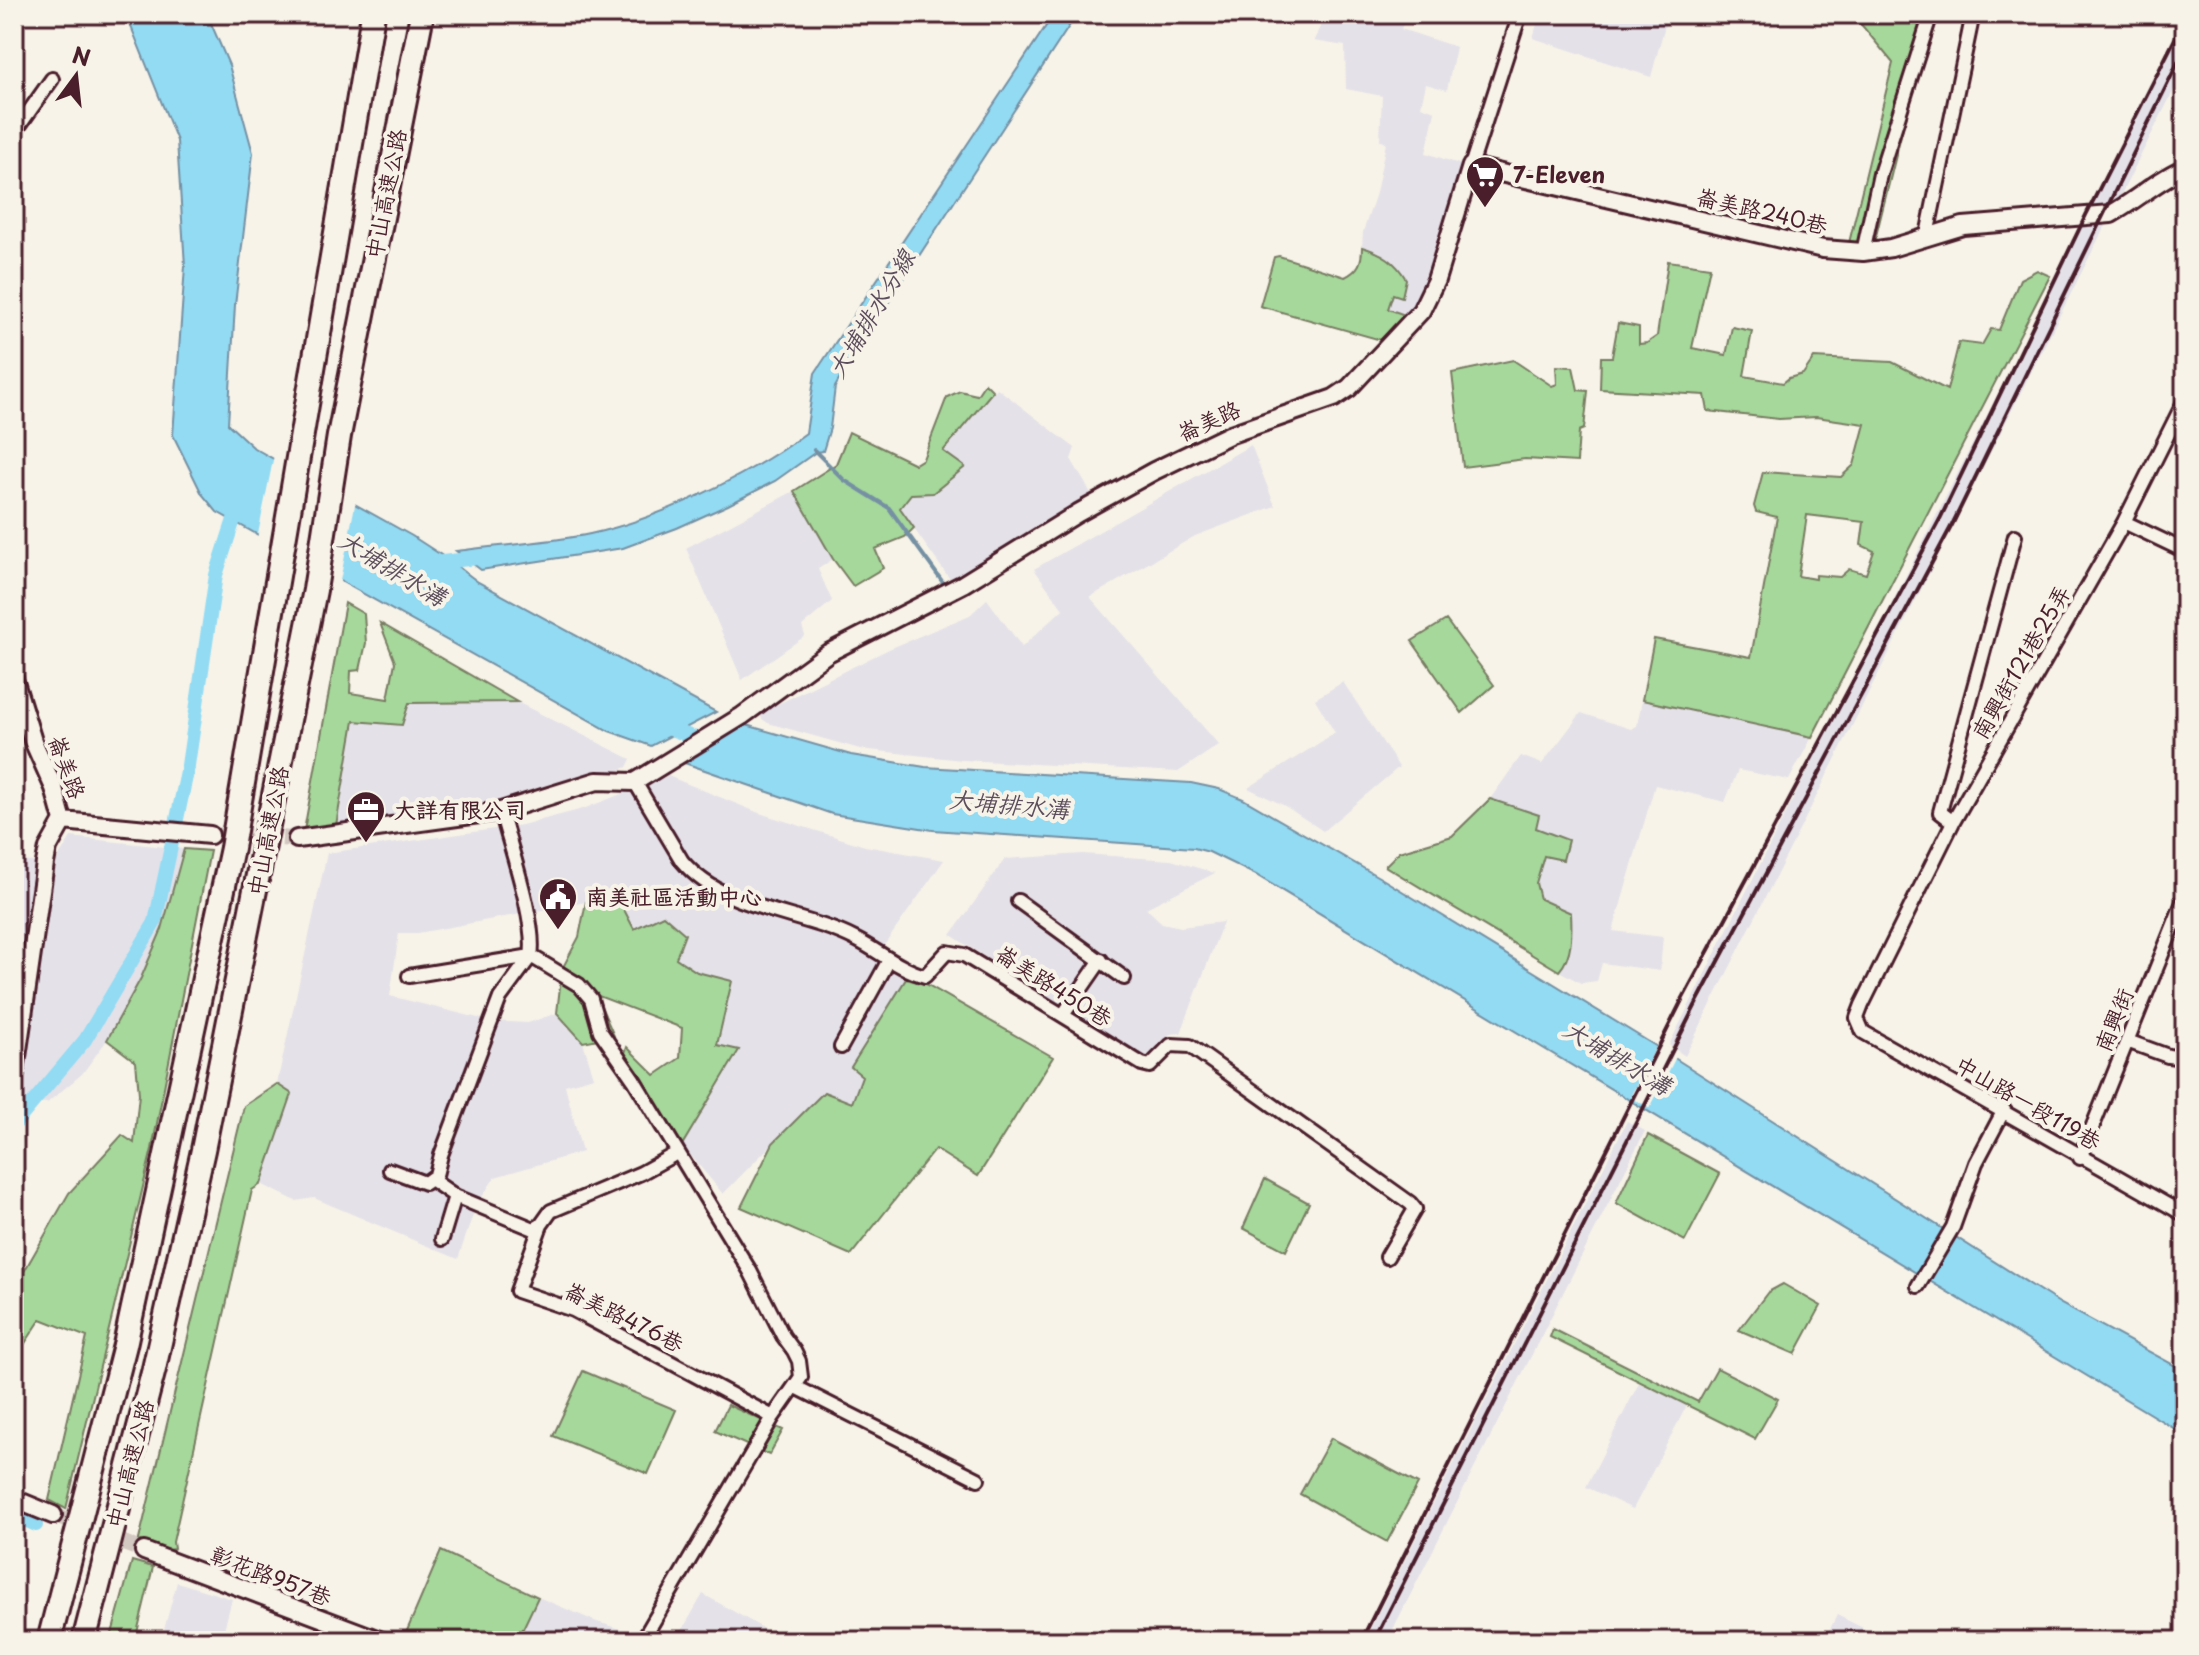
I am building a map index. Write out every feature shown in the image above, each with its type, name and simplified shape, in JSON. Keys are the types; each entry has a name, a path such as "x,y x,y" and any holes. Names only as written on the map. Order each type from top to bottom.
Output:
{"highway":[{"name":"中山高速公路","path":"49,1641 125,1345 232,848 373,14"},
{"name":"中山高速公路","path":"84,1641 154,1369 196,1181 315,590 339,436 422,14"}],"street":[{"name":"崙美路","path":"635,782 734,721 828,653 963,584 1078,513 1154,471 1231,434 1334,398 1349,388 1421,311 1436,280 1520,14"},
{"path":"1863,252 1880,174 1931,14"},
{"path":"1927,235 1973,14"},
{"path":"14,133 52,79"},
{"name":"崙美路240巷","path":"1471,166 1823,249 1863,252 1891,248 1963,226 2111,214 2163,177 2185,168"},
{"name":"南興街121巷25弄","path":"1857,1018 1953,822 2124,522 2185,400"},
{"path":"2124,522 2185,551"},
{"name":"南興街121巷25弄","path":"1953,822 1940,812 2015,536"},
{"name":"崙美路","path":"14,679 63,821 210,835"},
{"path":"297,839 501,811 597,781 635,782"},
{"name":"崙美路450巷","path":"635,782 691,872 724,894 853,938 889,960 925,976 947,952 955,951 1142,1064 1150,1066 1171,1045 1190,1046 1410,1203 1415,1209 1387,1257"},
{"path":"390,1170 425,1183 436,1175 500,998 531,956 530,924 501,811"},
{"path":"14,1078 45,863 48,848 63,821"},
{"name":"南興街","path":"2080,1158 2127,1041 2179,932 2185,897"},
{"path":"1018,901 1124,978"},
{"path":"409,976 531,956 579,985 591,999 600,1031 634,1080 750,1271 799,1361 801,1377 796,1387 773,1417 642,1641"},
{"path":"841,1047 889,960"},
{"path":"1063,1015 1101,960"},
{"name":"中山路一段119巷","path":"1857,1018 1863,1032 2185,1215"},
{"path":"2127,1041 2168,1056 2185,1058"},
{"path":"1919,1282 1953,1227 1976,1163 2004,1110"},
{"path":"432,1180 455,1196 534,1229 551,1211 641,1173 677,1153"},
{"path":"442,1239 455,1196"},
{"name":"崙美路476巷","path":"541,1225 517,1291 573,1310 773,1417"},
{"path":"796,1387 978,1479"},
{"path":"14,1499 53,1515"},
{"name":"彰花路957巷","path":"144,1551 382,1641"}],"shaded area":[{"path":"1326,14 1395,14 1405,19 1401,29 1456,47 1447,90 1426,84 1421,106 1435,111 1426,153 1474,169 1419,320 1387,309 1393,294 1402,297 1380,252 1362,247 1386,143 1380,140 1382,96 1346,89 1345,46 1314,41"},
{"path":"1540,14 1668,14 1651,77 1533,38"},
{"path":"2185,23 2185,68 1685,1056 1669,1045"},
{"path":"997,388 1075,448 1071,459 1099,507 962,596 899,508 911,494 964,467 943,451"},
{"path":"1251,445 1275,506 1195,536 1090,597 1219,745 1178,772 962,760 860,749 762,719 760,713 889,649 970,615 987,599 1022,647 1063,609 1034,569"},
{"path":"794,491 833,559 818,569 832,601 802,626 805,636 742,680 686,548"},
{"path":"1343,682 1399,767 1323,831 1285,806 1248,788 1335,733 1315,699"},
{"path":"1642,700 1812,737 1789,780 1738,770 1725,802 1655,785 1613,931 1663,937 1660,971 1602,963 1597,981 1581,983 1559,971 1564,965 1539,899 1536,883 1544,856 1536,827 1538,815 1490,799 1521,756 1542,764 1581,713 1631,729 1637,726"},
{"path":"517,702 631,759 627,767 578,788 334,837 354,721 402,724 409,703"},
{"path":"668,776 759,813 865,846 944,860 876,957 906,979 851,1067 862,1076 852,1103 823,1092 723,1194 682,1145 739,1051 717,1045 732,982 697,972 634,929 618,900 586,902 418,933 399,933 390,996 490,1021 528,1023 557,1013 583,1042 594,1077 565,1085 582,1152 495,1177 476,1206 458,1259 314,1198 296,1201 261,1184 292,1094 277,1084 327,853 522,825 583,809"},
{"path":"71,837 184,849 162,929 141,978 107,1040 82,1074 47,1103 14,1101 14,861 55,863"},
{"path":"1083,854 1171,860 1215,873 1146,908 1162,923 1181,927 1223,922 1181,1033 1170,1034 1151,1054 1143,1056 1131,1051 951,935 1005,859"},
{"path":"1627,1121 1645,1131 1387,1641 1364,1641"},
{"path":"1639,1383 1687,1405 1633,1509 1586,1487"},
{"path":"177,1582 232,1599 221,1641 161,1641"},
{"path":"703,1594 785,1641 676,1641"},
{"path":"538,1597 597,1622 632,1632 650,1641 517,1641"},
{"path":"1837,1615 1885,1639 1885,1641 1824,1641"}],"green space":[{"path":"1861,14 1931,14 1871,256 1847,251 1893,63 1859,22"},
{"path":"1362,247 1388,258 1406,279 1402,297 1393,294 1388,309 1419,320 1395,344 1260,306 1274,257 1345,277 1359,265"},
{"path":"1668,261 1710,267 1692,348 1726,355 1732,327 1752,331 1744,376 1783,383 1803,374 1814,358 1892,362 1947,390 1959,342 1982,345 1991,329 1999,330 2020,279 2037,270 2050,276 1812,737 1642,700 1654,639 1751,657 1777,517 1756,512 1754,506 1763,472 1841,477 1854,465 1865,424 1816,417 1779,419 1708,411 1705,395 1600,389 1601,357 1612,357 1618,323 1639,327 1639,344 1657,336","holes":["1807,515 1864,522 1861,545 1874,551 1866,574 1849,569 1840,577 1816,575 1815,579 1798,576"]},
{"path":"1513,360 1552,386 1557,384 1556,366 1573,367 1578,390 1588,391 1584,429 1579,431 1577,462 1525,459 1463,467 1452,373"},
{"path":"985,383 993,391 943,451 965,467 933,493 911,494 900,508 914,528 905,537 875,549 883,568 853,586 833,559 794,491 836,464 849,432 915,464 923,459 947,397 960,391 977,395"},
{"path":"345,603 364,614 366,643 360,670 351,671 350,693 388,699 395,662 380,623 517,702 409,703 402,725 354,721 334,837 303,836"},
{"path":"1446,620 1494,685 1462,713 1412,641"},
{"path":"1490,799 1539,815 1536,828 1568,840 1563,860 1544,856 1536,883 1540,899 1571,913 1569,951 1559,971 1385,866 1399,852 1452,836"},
{"path":"184,849 210,851 152,1149 66,1509 49,1500 87,1337 41,1319 14,1360 14,1289 69,1193 122,1135 134,1143 139,1094 136,1062 107,1040 141,978 162,929"},
{"path":"619,900 634,929 663,915 685,934 676,958 697,972 732,981 717,1045 739,1050 682,1145 624,1056 627,1047 655,1075 680,1058 682,1028 596,995 614,1036 583,1042 557,1013 562,969 579,937 586,902"},
{"path":"906,979 926,984 1053,1057 978,1176 935,1149 851,1255 741,1207 773,1143 824,1092 852,1103 862,1076 851,1067"},
{"path":"277,1084 292,1094 261,1184 252,1190 173,1542 174,1549 137,1548 244,1106"},
{"path":"1648,1135 1720,1174 1685,1241 1616,1203"},
{"path":"1265,1179 1309,1203 1286,1251 1243,1228"},
{"path":"1783,1284 1821,1306 1795,1354 1739,1330 1768,1292"},
{"path":"1553,1329 1698,1402 1717,1368 1778,1399 1755,1439 1550,1337"},
{"path":"583,1371 676,1410 648,1474 553,1436"},
{"path":"728,1405 783,1430 769,1455 715,1431"},
{"path":"1331,1438 1418,1484 1387,1542 1300,1494"},
{"path":"441,1551 538,1597 517,1641 403,1640"},
{"path":"132,1561 153,1567 135,1641 110,1641"}],"water":[{"path":"126,14 207,14 229,65 253,153 235,305 228,424 254,448 412,536 478,582 716,712 651,746 609,731 217,512 202,494 173,435 185,266 177,141"},
{"path":"1054,14 1077,14 835,387 830,428 823,451 816,452 775,481 728,505 623,548 481,570 456,551 573,537 645,518 703,494 806,433 815,373"},
{"path":"739,723 851,755 925,767 1191,783 1219,789 1243,799 1384,880 1654,1045 2061,1304 2185,1371 2185,1435 1256,875 1194,848 933,830 832,814 673,759"}],"pier":[{"path":"274,455 356,500 339,586 257,539"},
{"path":"1658,1043 1677,1055 1650,1108 1630,1097"}],"waterway":[{"path":"814,450 844,480 889,508 944,584"},
{"path":"14,1125 85,1040 155,922 187,772 216,575 239,504"},
{"name":"大埔排水分線","path":"434,563 485,557"},
{"name":"大埔排水溝","path":"662,726 710,743"},
{"path":"14,1515 36,1525"}],"tunnel":[{"path":"210,835 297,839"},
{"path":"53,1515 144,1551"}],"railway":[{"path":"1361,1641 1682,1000 1940,519 2086,215 2185,19"},
{"path":"1374,1641 1695,1006 1952,525 2185,48"}],"place":[{"name":"7-Eleven","path":"1485,209"},
{"name":"大詳有限公司","path":"366,844"},
{"name":"南美社區活動中心","path":"558,931"}]}
